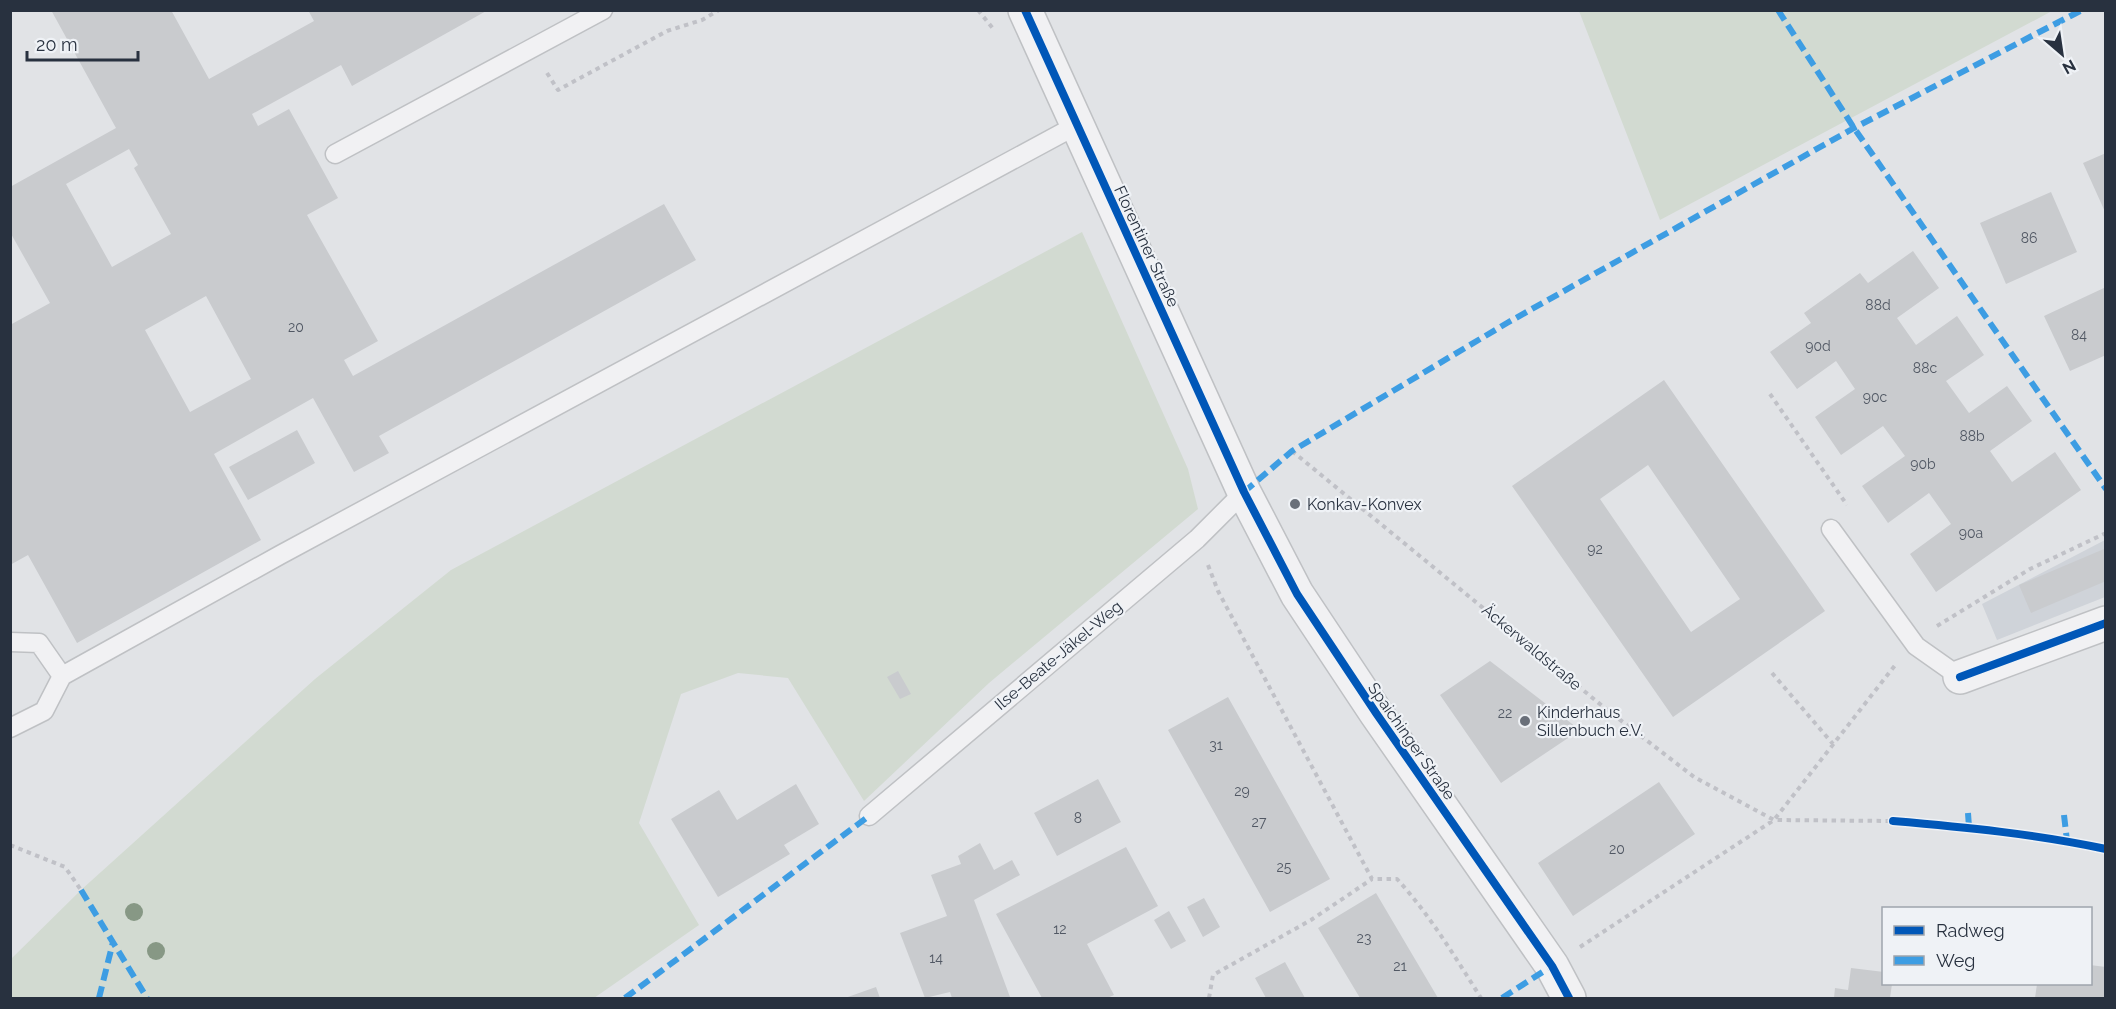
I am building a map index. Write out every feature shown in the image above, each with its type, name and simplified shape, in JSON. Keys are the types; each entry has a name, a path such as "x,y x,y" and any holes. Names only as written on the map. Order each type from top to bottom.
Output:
{"street":[{"name":"Florentiner Straße","path":"1025,10 1244,492"},
{"name":"Spaichinger Straße","path":"1244,492 1297,594 1376,713 1552,966 1569,999"},
{"path":"1960,677 2106,623"}],"lane":[{"path":"335,154 603,10"},
{"path":"10,728 44,711 62,676 301,543 1077,125"},
{"name":"Ilse-Beate-Jäkel-Weg","path":"869,816 1197,539 1244,492"},
{"path":"1831,529 1916,646 1960,677"},
{"path":"10,642 39,643 62,676"}],"path":[{"path":"531,49 558,90 667,31 702,20 719,10"},
{"path":"1552,966 1774,820 1893,666 1939,624 2030,569 2106,532"},
{"path":"1197,539 1218,591 1372,879"},
{"path":"1772,673 1833,744"},
{"path":"10,845 65,867 81,890"},
{"path":"1209,999 1213,975 1311,920 1372,879 1397,879 1411,894 1448,945 1481,999"}],"shaded area":[{"path":"1579,11 2052,11 1660,220"},
{"path":"1082,232 1188,469 1198,509 989,683 864,801 788,678 738,673 681,694 639,823 699,925 594,998 11,998 11,959 81,890 315,679 451,570"},
{"path":"2105,540 2105,597 1997,640 1982,604"}],"building":[{"path":"51,10 171,10 209,79 314,21 308,10 488,10 352,86 341,65 252,114 258,126 289,109 338,198 307,215 378,341 344,360 353,376 664,204 696,260 379,436 389,453 354,472 313,398 214,454 261,540 77,643 28,555 10,565 10,325 50,303 10,232 10,187 116,128","holes":["129,149 138,165 134,168 171,234 112,267 66,184","206,296 251,379 190,412 145,330"]},
{"path":"2106,153 2106,214 2083,163"},
{"path":"2051,192 2077,252 2006,284 1980,223"},
{"path":"1913,251 1939,288 1897,318 1916,345 1957,316 1984,355 1946,381 1969,413 2007,386 2032,421 1990,451 2012,482 2055,452 2081,490 1936,592 1910,554 1951,524 1929,493 1888,523 1862,486 1905,456 1883,426 1841,455 1815,417 1855,389 1836,361 1797,389 1770,352 1811,323 1804,313 1860,273 1868,283"},
{"path":"2106,287 2106,355 2070,371 2044,316"},
{"path":"1664,380 1825,611 1673,717 1512,486","holes":["1648,465 1740,599 1691,632 1600,499"]},
{"path":"297,430 315,463 248,500 229,467"},
{"path":"2104,549 2106,581 2031,613 2019,585"},
{"path":"1490,661 1580,730 1501,783 1440,695"},
{"path":"898,671 911,694 900,699 887,677"},
{"path":"1228,697 1330,879 1270,912 1168,730"},
{"path":"1098,779 1121,822 1057,856 1034,813"},
{"path":"1659,782 1695,834 1573,916 1538,863"},
{"path":"796,784 819,824 784,845 790,854 718,897 671,819 719,790 737,820"},
{"path":"980,843 994,870 1012,860 1020,875 974,900 1010,997 952,998 950,992 925,998 900,933 947,916 931,875 961,864 958,856"},
{"path":"1126,847 1158,906 1087,944 1114,995 1107,998 1042,998 996,914"},
{"path":"1376,893 1438,998 1360,998 1318,928"},
{"path":"1204,898 1220,927 1203,937 1187,907"},
{"path":"1169,911 1186,941 1171,949 1154,920"},
{"path":"1285,962 1305,998 1266,998 1255,978"},
{"path":"2092,965 2106,967 2105,998 2035,998 2037,985 2092,985"},
{"path":"1851,968 1882,972 1882,985 1892,985 1890,998 1834,998 1835,988 1848,990"},
{"path":"876,987 880,998 845,998"}],"marked path":[{"path":"1778,10 1854,128 2106,489"},
{"path":"1244,492 1292,451 1507,323 1854,128 2082,10"},
{"path":"1968,813 1969,827"},
{"path":"2064,815 2067,841"},
{"path":"625,998 869,816"},
{"path":"81,890 147,998"},
{"path":"99,998 113,942"},
{"path":"1502,998 1552,966"}],"cycle path":[{"path":"1025,10 1244,492 1297,594 1376,713 1552,966 1569,998"},
{"path":"1960,677 2106,623"},
{"path":"1893,821 2000,832 2106,849"}],"place":[{"name":"Konkav-Konvex","path":"1295,504"},
{"name":"Kinderhaus Sillenbuch e.V.","path":"1525,721"}]}
